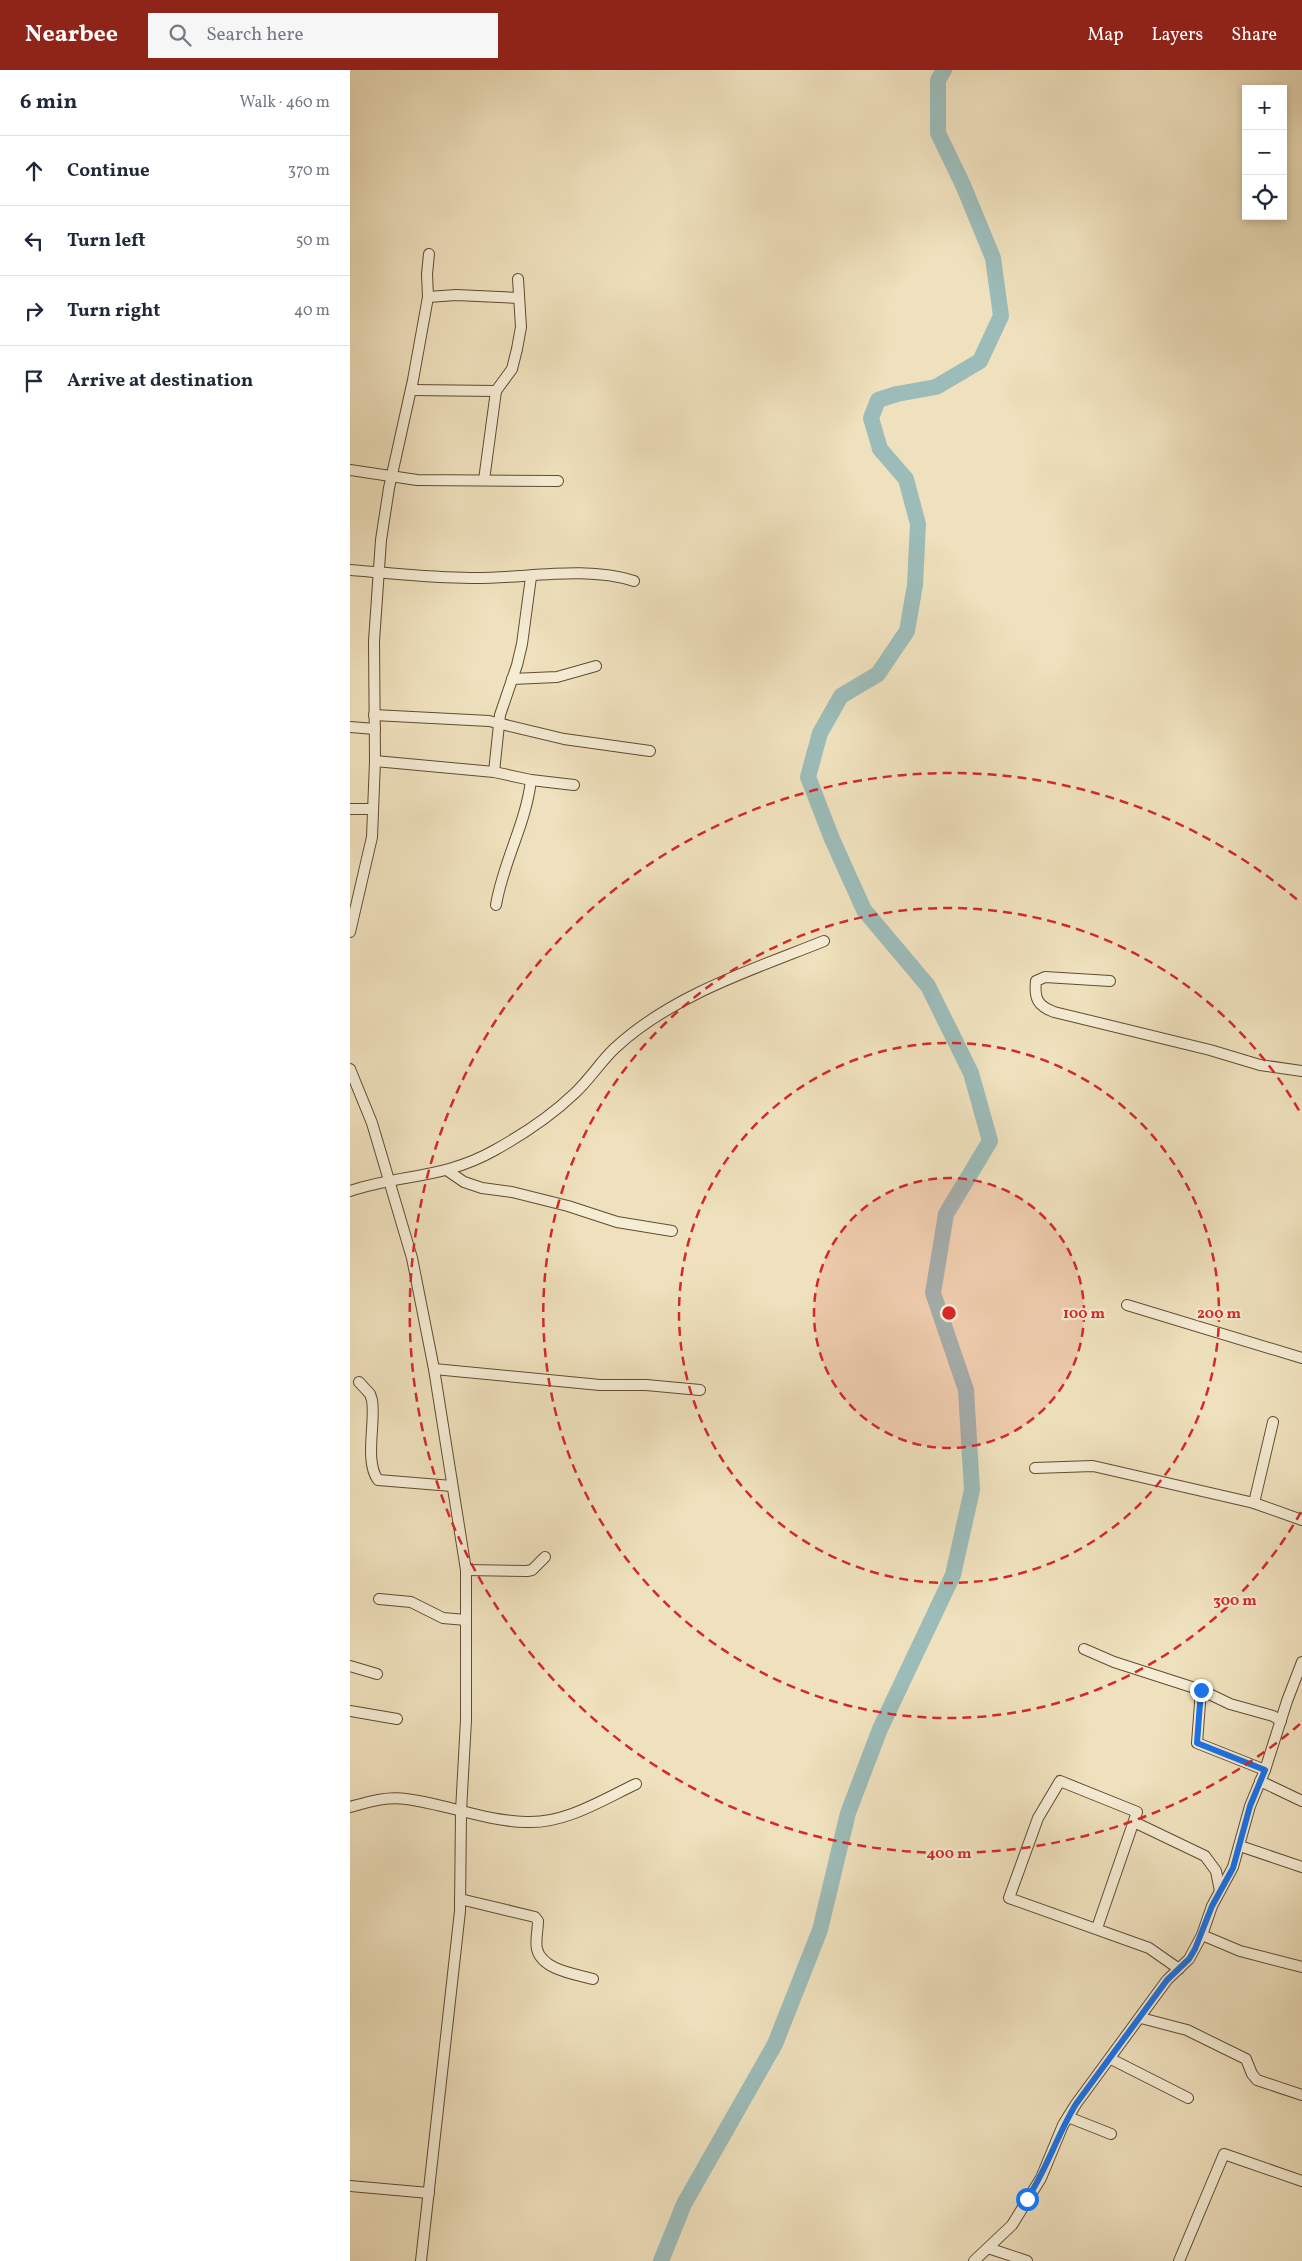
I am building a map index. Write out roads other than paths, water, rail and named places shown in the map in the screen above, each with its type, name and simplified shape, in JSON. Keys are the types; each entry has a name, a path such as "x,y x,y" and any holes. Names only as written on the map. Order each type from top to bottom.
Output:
{"street":[{"path":"350,932 369,856 373,809 375,761 374,641 381,540 392,475 411,390 428,297 427,274 429,254"},
{"path":"484,480 496,392 512,369 521,327 518,279"},
{"path":"428,297 464,295 519,298"},
{"path":"411,390 496,392"},
{"path":"350,470 417,480 558,480"},
{"path":"350,570 469,578 591,575 622,578 634,582"},
{"path":"494,772 499,723 522,644 531,576"},
{"path":"512,679 557,677 596,666"},
{"path":"374,715 448,718 499,723 564,739 650,751"},
{"path":"350,728 375,730"},
{"path":"375,761 494,772 532,780 574,785"},
{"path":"496,905 503,874 525,812 532,780"},
{"path":"350,809 373,809"},
{"path":"350,1191 448,1171 463,1166 495,1150 543,1121 576,1092 615,1048 648,1023 707,988 824,941"},
{"path":"1110,981 1045,977 1036,981 1035,989 1042,1007 1054,1012 1210,1050 1260,1066 1302,1071"},
{"path":"350,1069 372,1123 412,1258 434,1369 466,1570 466,1720 461,1811 460,1899 421,2261"},
{"path":"448,1171 464,1182 482,1188 512,1192 568,1206 617,1222 672,1231"},
{"path":"1127,1305 1302,1358"},
{"path":"434,1369 600,1385 646,1385 700,1390"},
{"path":"359,1382 370,1394 372,1400 372,1453 374,1475 378,1480 452,1486"},
{"path":"1254,1503 1273,1422"},
{"path":"1035,1468 1093,1466 1254,1503 1302,1520"},
{"path":"466,1570 527,1571 532,1570 545,1557"},
{"path":"380,1599 411,1602 432,1614 466,1620"},
{"path":"1084,1649 1126,1667 1201,1690 1230,1704 1273,1716 1281,1721"},
{"path":"974,2261 1012,2225 1041,2178 1068,2117 1095,2076 1141,2018 1167,1980 1189,1959 1202,1935 1220,1891 1233,1868 1260,1781 1302,1662"},
{"path":"350,1666 377,1674"},
{"path":"1201,1690 1197,1743 1265,1770"},
{"path":"350,1711 397,1719"},
{"path":"1097,1928 1137,1812 1060,1781 1038,1818 1009,1898 1149,1948 1178,1969"},
{"path":"1260,1781 1302,1801"},
{"path":"350,1807 377,1800 405,1798 461,1811 527,1822 551,1820 579,1812 636,1784"},
{"path":"1134,1822 1205,1856 1216,1871 1220,1891"},
{"path":"1240,1846 1302,1867"},
{"path":"460,1899 535,1918 538,1921 536,1948 545,1961 552,1966 593,1979"},
{"path":"1202,1935 1240,1951 1302,1967"},
{"path":"1141,2018 1171,2024 1199,2035 1246,2059 1252,2074 1257,2080 1302,2096"},
{"path":"1111,2058 1188,2098"},
{"path":"1068,2117 1111,2134"},
{"path":"1179,2261 1224,2154 1302,2181"},
{"path":"350,2186 429,2193"},
{"path":"988,2248 1027,2261"}],"waterway":[{"path":"661,2261 684,2204 775,2044 820,1930 848,1813 880,1729 953,1575 972,1490 966,1390 933,1293 946,1214 990,1141 971,1073 928,986 864,910 832,839 808,777 820,733 841,696 878,674 907,631 915,585 918,524 906,479 880,449 871,418 878,400 897,394 936,387 980,361 1001,316 993,258 963,185 938,133 938,80 944,70"}]}
